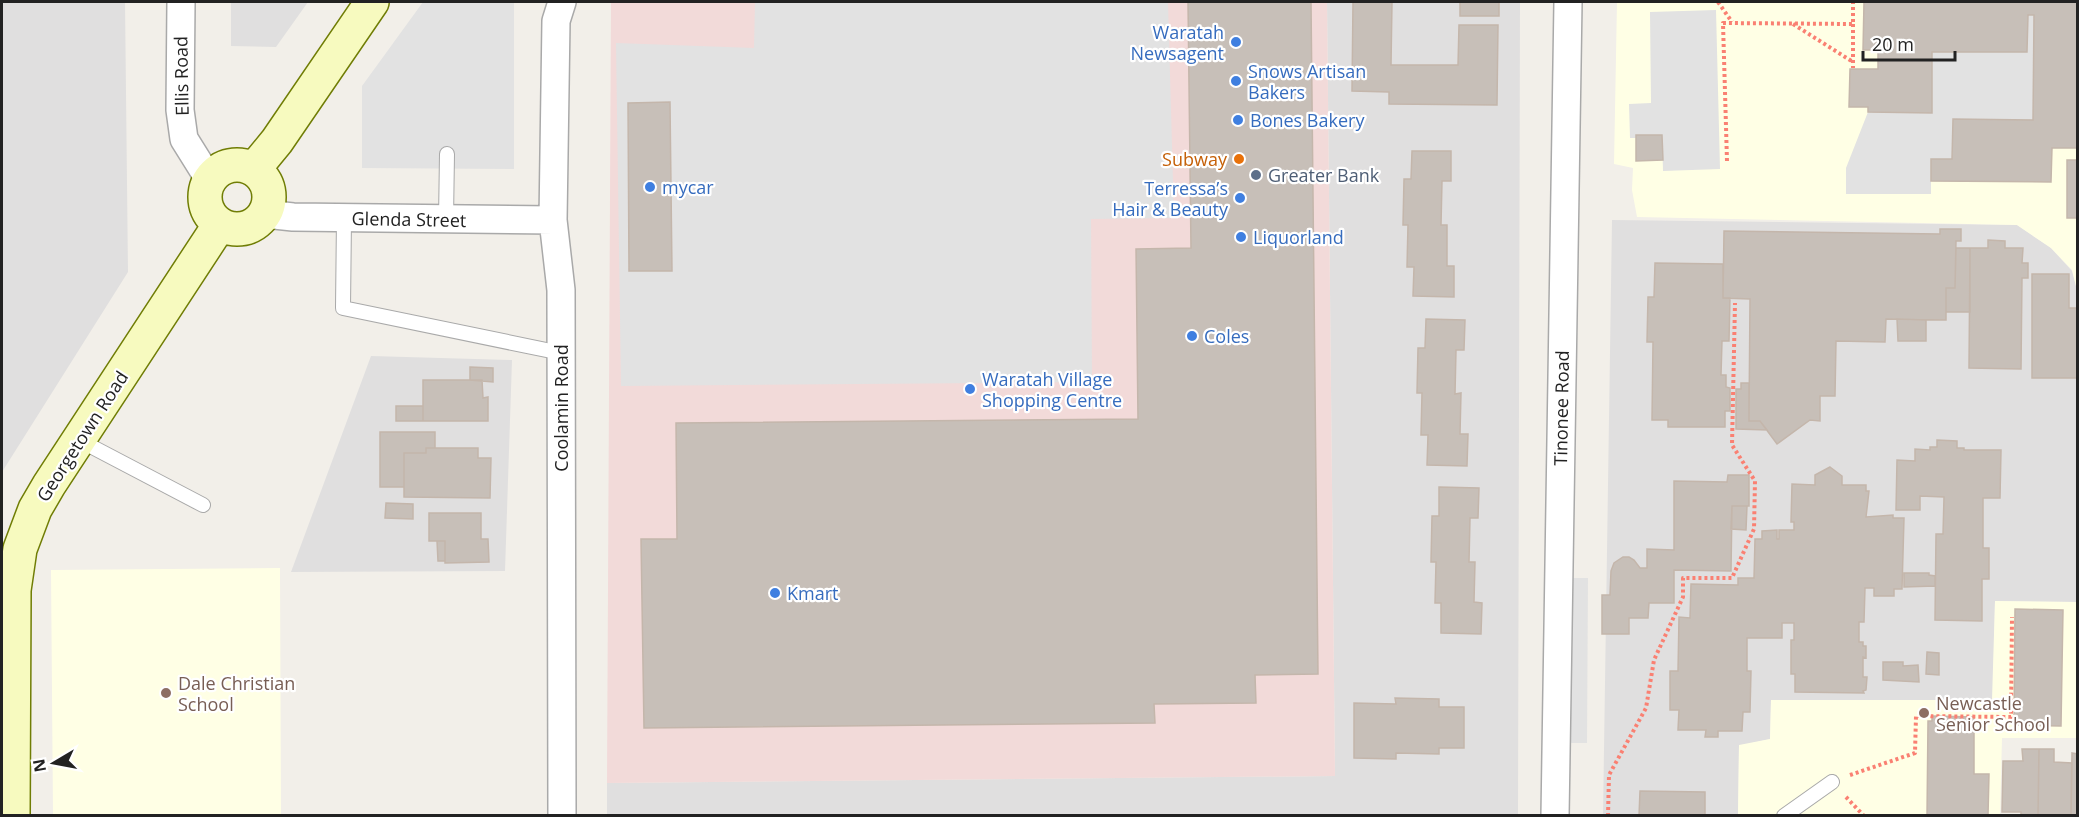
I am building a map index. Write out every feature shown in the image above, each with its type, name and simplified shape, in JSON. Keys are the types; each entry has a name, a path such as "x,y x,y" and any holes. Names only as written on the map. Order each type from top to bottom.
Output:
{"street":[{"name":"Ellis Road","path":"182,2 180,110 184,139 209,179"},
{"path":"254,169 277,141 372,2"},
{"name":"Tinonee Road","path":"1555,816 1568,2"},
{"name":"Coolamin Road","path":"559,11 553,220 561,290 562,816"},
{"path":"238,164 254,169 266,181 269,189 265,214 254,224 240,229 226,228 211,216 206,207 204,198 209,179 222,168 230,165 238,164"},
{"name":"Glenda Street","path":"265,214 293,217 553,220"},
{"name":"Georgetown Road","path":"13,816 8,590 20,549 35,509 49,485 220,224"}],"lane":[{"path":"446,219 447,154"},
{"path":"344,218 343,308 561,353"},
{"path":"79,440 203,505"},
{"path":"1784,816 1832,782"}],"path":[{"path":"1718,2 1733,23"},
{"path":"1853,2 1853,68"},
{"path":"1727,161 1723,23 1853,24"},
{"path":"1792,24 1853,62"},
{"path":"1608,816 1609,775 1646,708 1654,660 1683,597 1683,578 1732,578 1754,529 1755,481 1732,445 1736,303"},
{"path":"1832,782 1915,753 1916,716 2011,717 2012,617"}],"shaded area":[{"path":"2,2 125,2 128,272 2,472"},
{"path":"231,2 308,2 276,47 231,46"},
{"path":"423,2 514,2 514,169 362,168 362,86"},
{"name":"Waratah Village Shopping Centre","path":"611,2 1327,2 1335,776 607,783"},
{"path":"755,2 1168,2 1174,218 1091,219 1092,382 621,386 616,43 754,48"},
{"path":"1327,2 1520,2 1518,815 607,816 607,783 1335,776"},
{"path":"1617,2 2077,2 2077,304 2072,270 2051,248 2017,225 1637,217 1632,190 1633,168 1614,164"},
{"path":"1716,10 1720,169 1663,171 1662,135 1637,135 1637,138 1630,138 1629,104 1651,103 1650,12"},
{"path":"2028,15 2034,15 2033,120 1953,119 1952,159 1931,159 1931,194 1846,194 1846,168 1868,112 1932,112 1932,52 2027,52"},
{"path":"1612,220 2017,225 2051,248 2072,271 2078,304 2077,602 1995,601 1993,700 1771,700 1770,739 1739,746 1738,815 1603,816"},
{"path":"371,356 512,360 505,571 291,572"},
{"name":"Dale Christian School","path":"280,568 281,815 53,815 51,570"},
{"path":"1565,578 1588,578 1587,743 1564,743"},
{"name":"Newcastle Senior School","path":"1995,601 2077,602 2077,738 2002,738 2000,815 1738,816 1739,745 1770,739 1771,700 1992,700"}],"building":[{"path":"1188,2 1311,2 1318,674 1255,675 1256,703 1154,704 1155,723 644,728 641,539 677,539 676,423 1138,419 1136,249 1191,248"},
{"path":"1353,2 1392,2 1391,65 1458,65 1459,25 1498,25 1497,105 1389,104 1389,92 1352,91"},
{"path":"1460,2 1499,2 1499,16 1460,16"},
{"path":"1864,2 2078,2 2078,148 2052,148 2051,182 1931,181 1931,159 1952,159 1953,119 2033,120 2034,15 2028,15 2027,52 1932,52 1932,113 1868,112 1868,107 1849,107 1850,69 1878,69 1878,50 1863,50"},
{"name":"mycar","path":"670,102 672,271 629,271 628,103"},
{"path":"1636,135 1662,135 1663,160 1636,161"},
{"path":"1412,151 1451,151 1451,181 1442,181 1441,225 1447,225 1447,266 1454,266 1454,297 1413,296 1414,267 1407,267 1408,225 1403,225 1404,179 1411,179"},
{"path":"2067,160 2078,160 2078,218 2067,218"},
{"path":"1940,229 1961,229 1961,241 1956,241 1955,288 1946,288 1946,320 1886,319 1885,342 1836,341 1835,396 1820,396 1820,421 1810,420 1777,444 1760,421 1749,421 1750,299 1723,298 1724,231 1940,234"},
{"path":"1988,240 2005,241 2005,248 2023,248 2022,263 2028,263 2028,278 2022,278 2021,369 1969,368 1970,248 1988,248"},
{"path":"1956,248 1970,248 1970,312 1946,312 1946,288 1955,288"},
{"path":"1655,263 1723,264 1723,298 1730,298 1729,341 1722,341 1721,375 1726,375 1726,387 1730,388 1730,411 1725,411 1725,427 1668,427 1668,420 1652,420 1653,342 1647,342 1648,297 1654,297"},
{"path":"2032,274 2069,274 2069,308 2078,308 2078,378 2032,378"},
{"path":"1426,319 1465,320 1464,350 1456,350 1455,394 1461,393 1460,434 1468,434 1467,466 1427,465 1428,435 1421,435 1422,393 1417,393 1418,348 1425,348"},
{"path":"1897,319 1926,320 1926,341 1898,341"},
{"path":"470,367 493,368 493,382 470,380"},
{"path":"423,380 482,380 483,398 488,397 488,421 423,421"},
{"path":"1741,383 1749,383 1749,421 1760,421 1767,430 1736,429 1736,389 1741,389"},
{"path":"396,406 423,406 423,421 396,421"},
{"path":"380,432 435,432 435,448 426,448 426,453 404,453 404,487 380,487"},
{"path":"1937,440 1957,441 1957,448 1964,448 1964,450 2001,450 2000,498 1983,498 1983,548 1989,548 1989,579 1982,579 1982,621 1935,620 1936,534 1943,534 1944,497 1920,496 1920,510 1896,510 1897,460 1915,461 1915,449 1930,450 1930,447 1937,447"},
{"path":"426,448 478,448 478,458 491,458 490,498 404,497 404,453 426,453"},
{"path":"1830,467 1842,476 1842,485 1866,485 1866,491 1869,491 1866,517 1893,515 1893,518 1904,518 1902,589 1894,589 1894,596 1874,596 1874,588 1865,588 1864,622 1859,622 1859,642 1863,642 1863,646 1866,646 1866,658 1863,657 1863,677 1867,677 1866,690 1863,691 1864,693 1795,692 1795,674 1791,674 1791,640 1794,640 1794,623 1782,623 1782,638 1747,638 1747,671 1751,671 1750,712 1743,712 1742,731 1718,731 1718,737 1705,737 1706,730 1678,730 1679,710 1670,710 1670,671 1678,671 1679,617 1690,618 1691,584 1738,585 1738,578 1754,578 1755,539 1762,539 1762,531 1777,530 1777,539 1779,539 1779,530 1794,530 1794,522 1791,522 1792,484 1815,485 1815,475"},
{"path":"1728,475 1749,475 1749,506 1732,506 1731,571 1674,570 1674,603 1649,603 1648,618 1629,618 1629,634 1602,634 1602,595 1610,595 1611,571 1614,563 1623,557 1629,557 1640,568 1647,568 1647,549 1674,550 1674,481 1727,482"},
{"path":"1439,487 1479,488 1478,518 1470,518 1469,562 1475,562 1474,602 1482,603 1481,634 1441,633 1441,603 1435,603 1436,562 1431,562 1432,516 1439,516"},
{"path":"386,503 413,504 413,519 385,518"},
{"path":"1732,506 1747,506 1746,530 1731,529"},
{"path":"429,513 481,513 481,539 488,539 489,562 445,563 445,541 429,541"},
{"path":"437,541 445,541 445,561 438,561"},
{"path":"1904,573 1929,573 1935,576 1935,586 1904,587"},
{"path":"2015,609 2063,610 2061,726 2014,725"},
{"path":"1927,652 1939,653 1939,675 1926,674"},
{"path":"1883,662 1903,662 1903,666 1918,665 1919,682 1883,680"},
{"path":"1395,698 1439,699 1439,707 1464,707 1464,748 1439,748 1439,754 1396,753 1396,759 1354,758 1354,703 1396,704"},
{"path":"1932,716 1974,717 1974,774 1989,774 1988,816 1927,816 1928,721 1932,721"},
{"path":"2022,749 2039,749 2038,816 2021,816 2021,812 2002,812 2003,761 2023,761"},
{"path":"2039,749 2054,749 2054,762 2072,763 2071,815 2038,816"},
{"path":"2072,753 2078,754 2078,815 2071,815"},
{"path":"1640,791 1705,792 1705,816 1639,816"}],"place":[{"name":"Waratah Newsagent","path":"1236,42"},
{"name":"Snows Artisan Bakers","path":"1236,81"},
{"name":"Bones Bakery","path":"1238,120"},
{"name":"Subway","path":"1239,159"},
{"name":"Greater Bank","path":"1256,175"},
{"name":"mycar","path":"650,187"},
{"name":"Terressa’s Hair & Beauty","path":"1240,198"},
{"name":"Liquorland","path":"1241,237"},
{"name":"Coles","path":"1192,336"},
{"name":"Waratah Village Shopping Centre","path":"970,389"},
{"name":"Kmart","path":"775,593"},
{"name":"Dale Christian School","path":"166,693"},
{"name":"Newcastle Senior School","path":"1924,713"}]}
